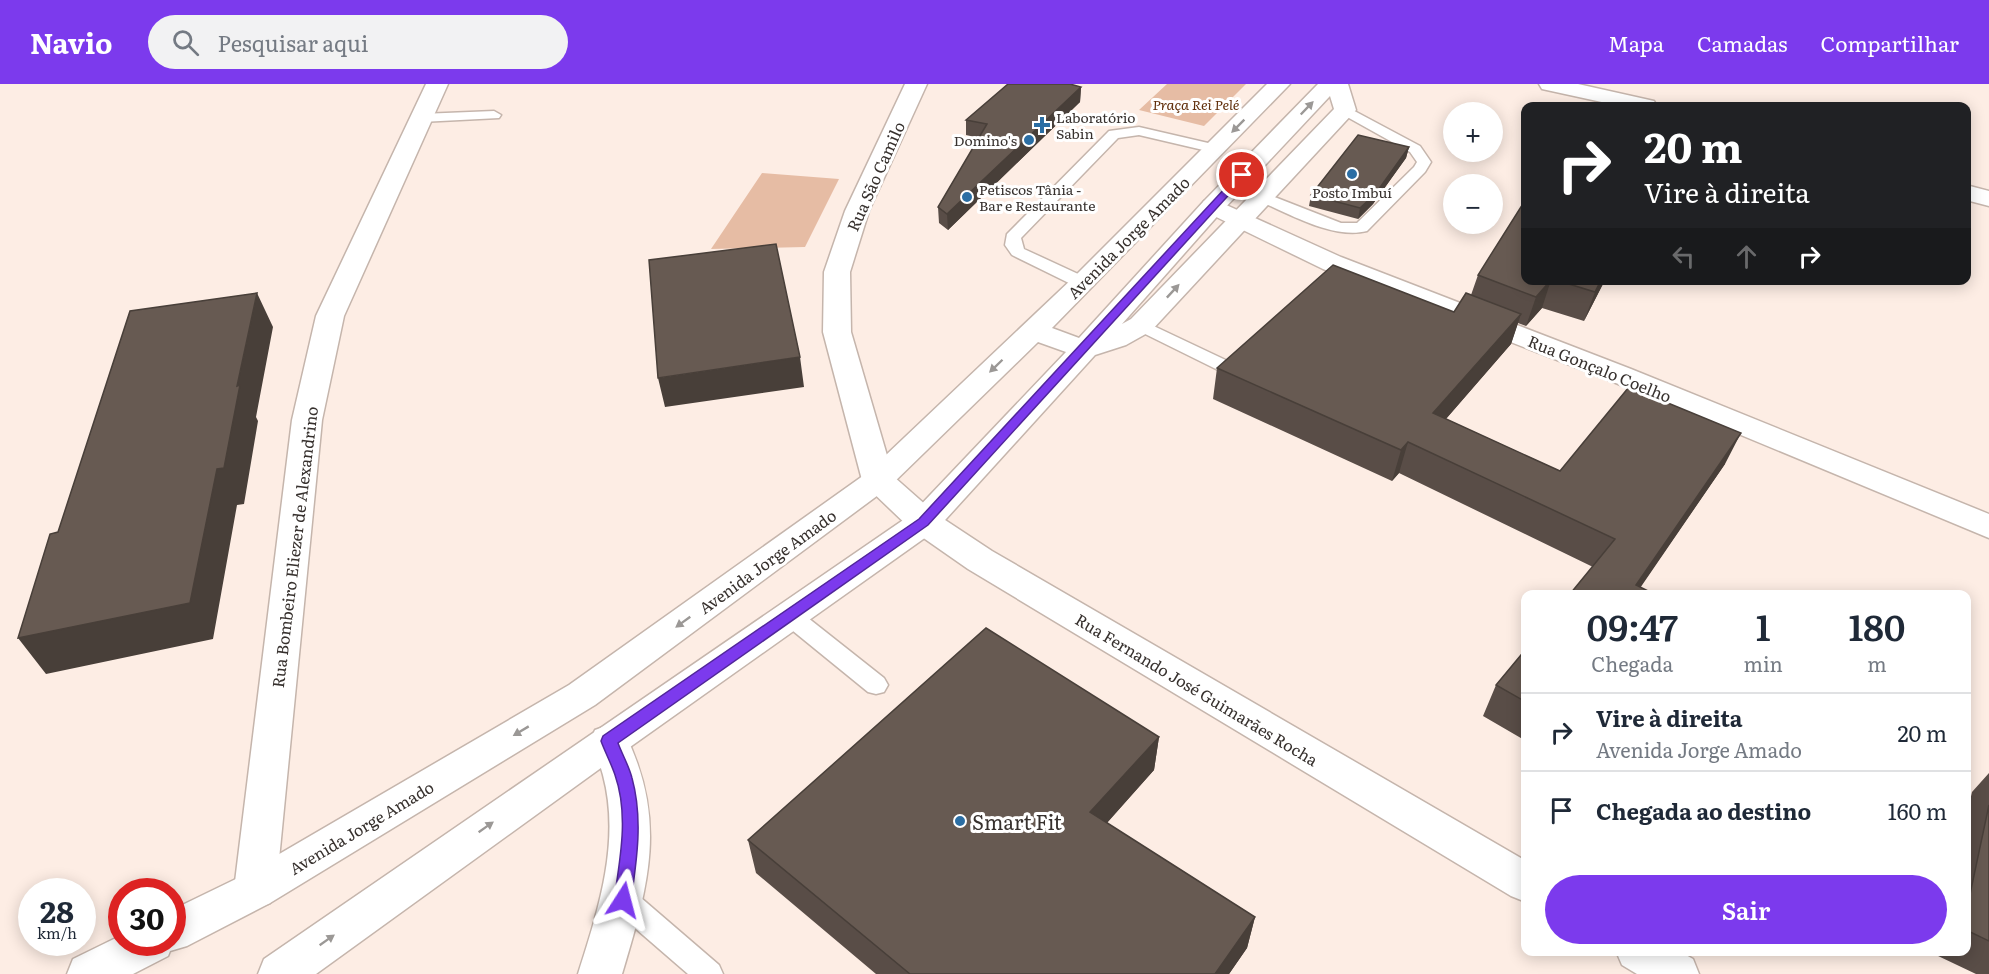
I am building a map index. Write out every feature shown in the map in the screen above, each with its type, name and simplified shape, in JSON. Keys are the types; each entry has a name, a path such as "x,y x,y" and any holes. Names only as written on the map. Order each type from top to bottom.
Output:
{"main road":[{"name":"Rua Bombeiro Eliezer de Alexandrino","path":"255,890 307,420 330,316 437,84"},
{"name":"Rua São Camilo","path":"878,480 837,332 837,272 857,211 916,84"},
{"name":"Avenida Jorge Amado","path":"186,925 255,890 582,695 878,480 1083,283 1280,84"},
{"path":"1032,331 1084,350 1116,339 1142,324 1226,212 1262,196 1338,97 1337,84"},
{"path":"1550,84 1629,102"},
{"path":"279,974 924,522 1084,350 1226,212 1338,97"},
{"path":"1971,194 1989,199"},
{"name":"Rua Gonçalo Coelho","path":"1226,212 1332,263 1621,375 1989,527"},
{"name":"Rua Fernando José Guimarães Rocha","path":"878,480 924,522 990,566 1521,881"},
{"path":"600,974 623,900 630,854 630,811 624,777 609,741"},
{"path":"89,974 124,956"},
{"path":"1646,956 1677,974"}],"lane":[{"path":"1262,196 1339,228 1361,228 1420,170 1424,162 1415,149 1338,97"},
{"path":"422,118 494,115"},
{"path":"1083,283 1018,252 1013,245 1013,237 1114,134 1139,131 1216,149"},
{"path":"1142,324 1228,368"},
{"path":"790,616 876,685"},
{"path":"623,900 709,974"}],"green space":[{"name":"Praça Rei Pelé","path":"1167,84 1246,84 1204,126 1139,110"},
{"path":"762,173 839,179 805,247 711,249"}],"building":[{"path":"1008,84 1070,84 1081,87 947,214 938,207 987,124 966,120"},
{"path":"1358,135 1409,147 1376,193 1360,208 1311,195"},
{"path":"1521,207 1521,285 1547,285 1536,297 1478,275"},
{"path":"776,244 800,357 658,378 649,260"},
{"path":"1333,265 1454,312 1466,293 1521,314 1433,413 1560,471 1629,387 1741,433 1636,585 1646,590 1573,590 1615,539 1408,442 1401,450 1217,368"},
{"path":"1572,285 1598,285 1595,292"},
{"path":"257,293 237,386 240,385 224,468 217,469 190,603 18,638 50,534 58,532 130,311"},
{"name":"Smart Fit","path":"986,628 1159,737 1090,812 1255,917 1215,974 910,974 748,840"},
{"path":"1521,655 1521,699 1496,685"},
{"path":"1989,805 1989,941 1971,932 1971,890"}],"place":[{"name":"Laboratório Sabin","path":"1042,125"},
{"name":"Domino's","path":"1029,140"},
{"name":"Posto Imbuí","path":"1352,174"},
{"name":"Petiscos Tânia - Bar e Restaurante","path":"967,197"},
{"name":"Smart Fit","path":"960,821"}],"route":[{"path":"623,900 630,854 630,811 624,777 609,741 924,522 1067,369 1242,175"}]}
